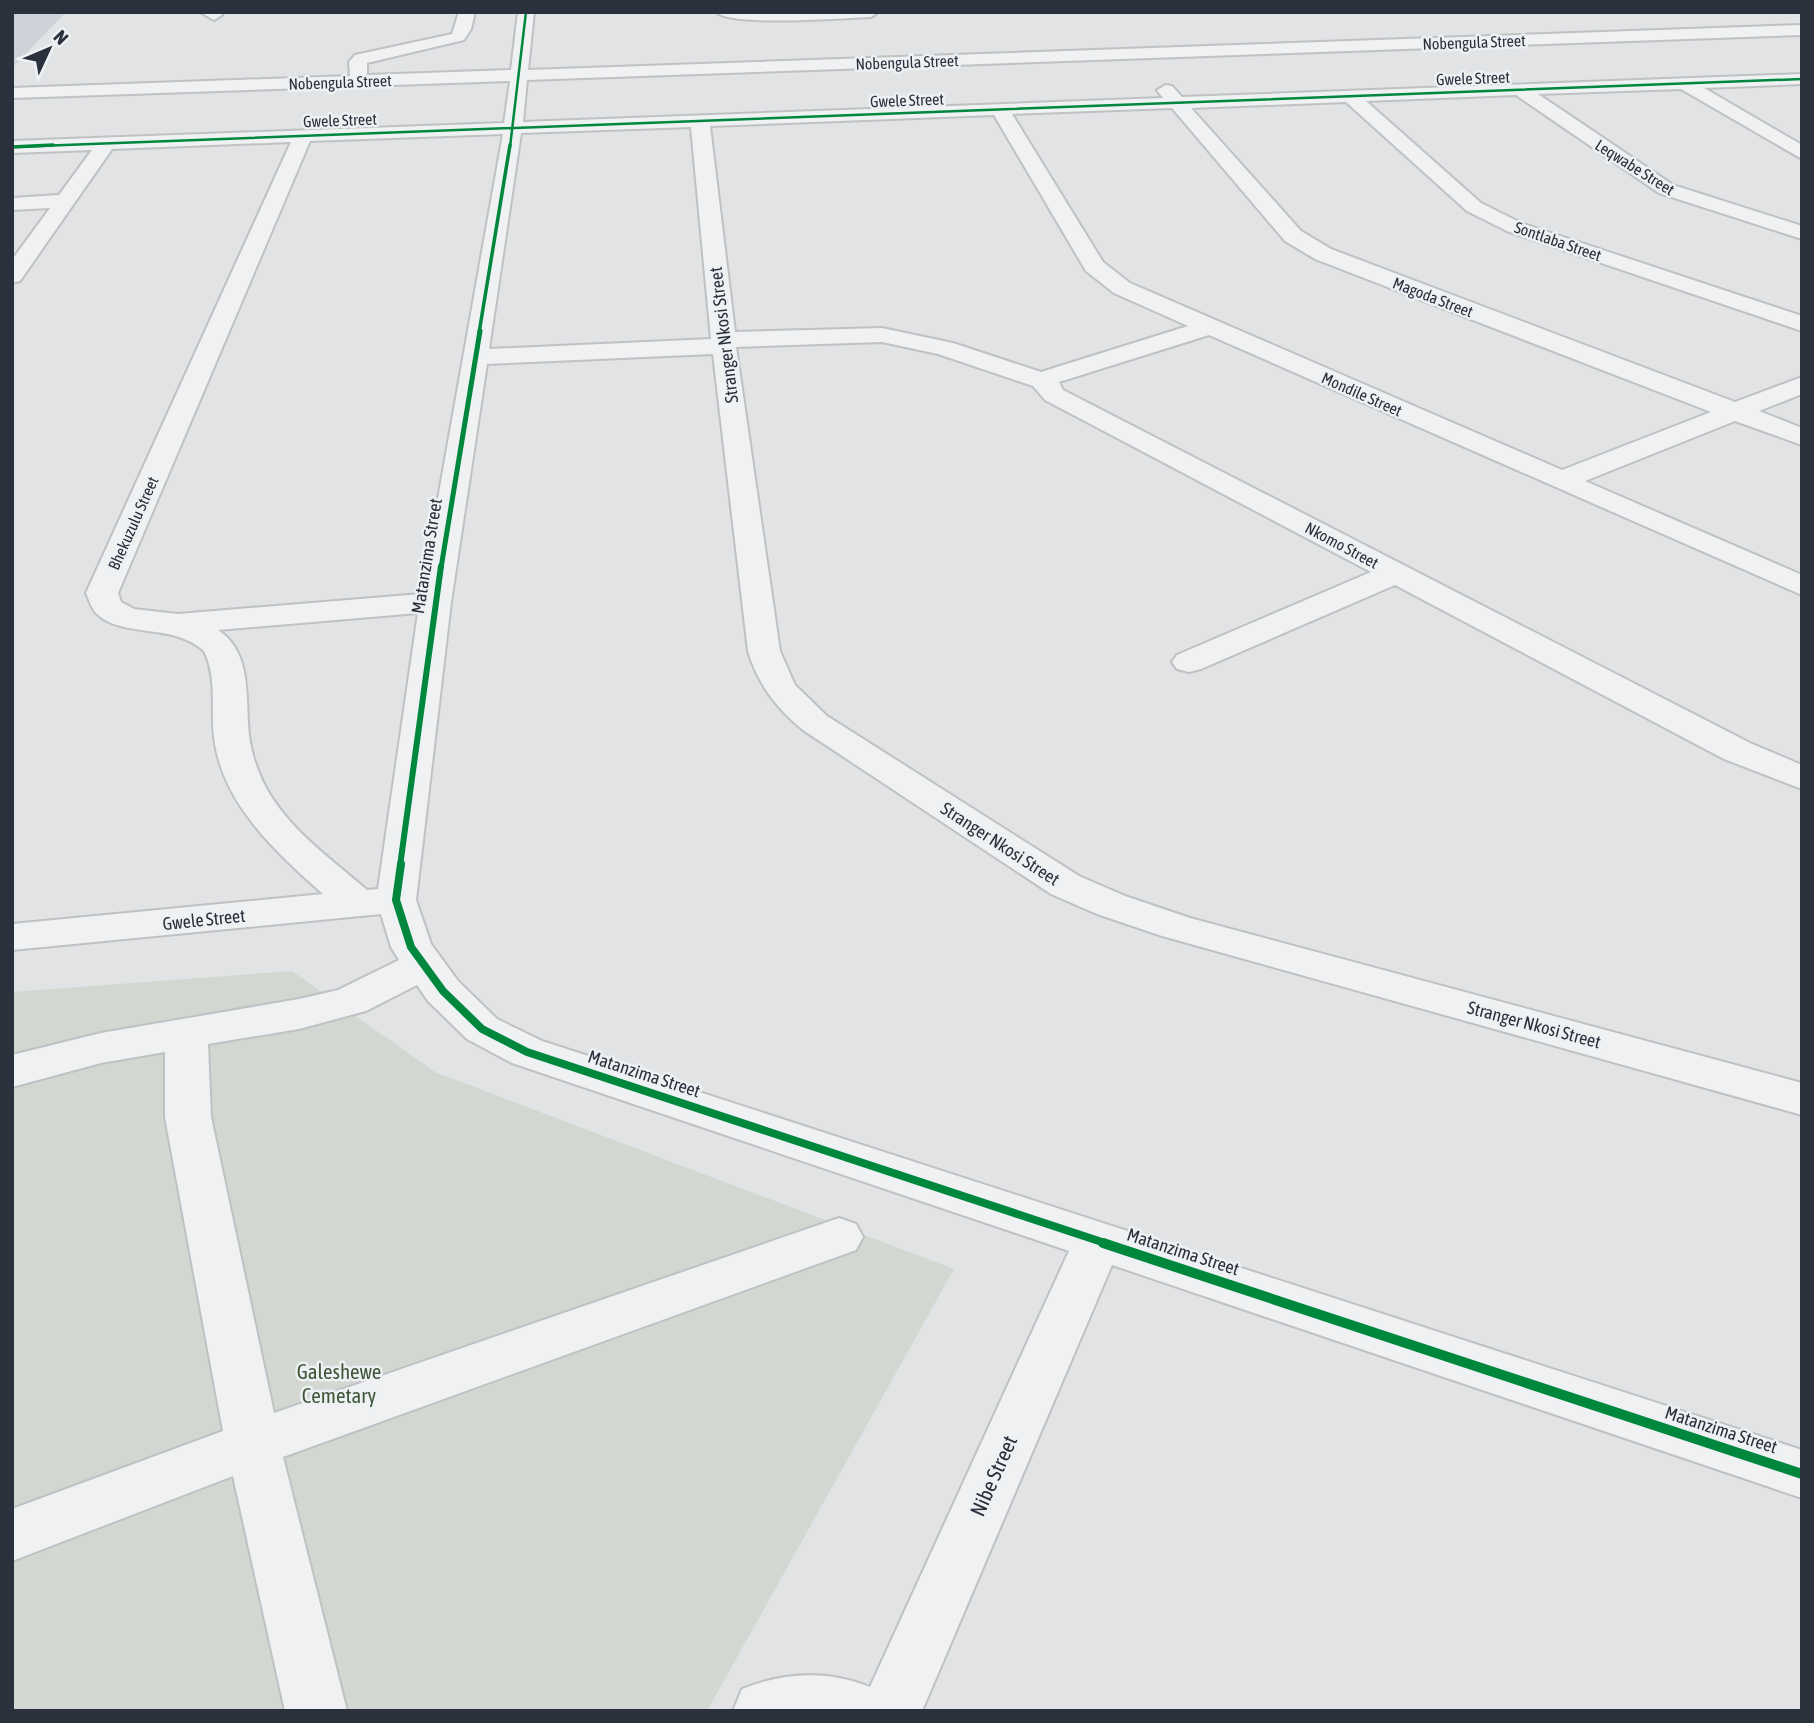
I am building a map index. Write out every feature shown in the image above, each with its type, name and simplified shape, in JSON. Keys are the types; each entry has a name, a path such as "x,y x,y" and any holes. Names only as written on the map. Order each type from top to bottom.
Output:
{"street":[{"path":"359,81 357,62 361,59 458,37 467,12"},
{"name":"Matanzima Street","path":"526,12 513,128 435,602 377,902 443,991 482,1029 527,1052 1802,1474"},
{"path":"723,12 757,16 871,12"},
{"path":"1487,26 1508,41"},
{"name":"Nobengula Street","path":"12,93 1802,30"},
{"name":"Magoda Street","path":"1135,54 1293,236 1305,245 1353,267 1802,437"},
{"name":"Gwele Street","path":"12,147 1802,79"},
{"path":"1683,83 1802,153"},
{"name":"Leqwabe Street","path":"1520,90 1666,189 1702,203 1802,233"},
{"name":"Sontlaba Street","path":"1350,96 1485,214 1802,324"},
{"name":"Mondile Street","path":"1001,111 1094,266 1122,288 1802,586"},
{"name":"Stranger Nkosi Street","path":"700,121 724,343 764,651 773,679 791,703 815,723 1025,861 1065,886 1111,905 1176,926 1802,1099"},
{"name":"Bhekuzulu Street","path":"303,136 102,593 108,607 126,617 178,624 435,602"},
{"path":"12,276 106,144"},
{"path":"12,204 66,201"},
{"path":"475,357 882,335 944,348 1046,382 1051,375 1210,327"},
{"name":"Nkomo Street","path":"1046,382 1046,388 1054,396 1737,751 1802,778"},
{"path":"1560,481 1802,385"},
{"path":"1189,662 1396,573"},
{"path":"178,624 212,640 220,649 226,665 232,737 239,770 253,797 276,828 377,902"},
{"name":"Gwele Street","path":"12,937 377,902"},
{"path":"12,1071 101,1048 299,1014 351,1001 424,965"},
{"path":"186,1033 188,1117 253,1444 316,1711"},
{"path":"12,1535 253,1444 839,1237"},
{"name":"Nibe Street","path":"891,1711 1098,1241"},
{"path":"764,1711 791,1705 827,1704 854,1711"}],"shaded area":[{"path":"12,12 66,12 12,68"}],"green space":[{"name":"Galeshewe Cemetary","path":"292,971 435,1072 954,1269 707,1711 12,1711 12,992"}],"cycle path":[{"path":"526,12 513,128 435,602 396,900 411,947 443,991 482,1029 527,1052 1802,1474"},
{"path":"12,147 1802,79"}]}
